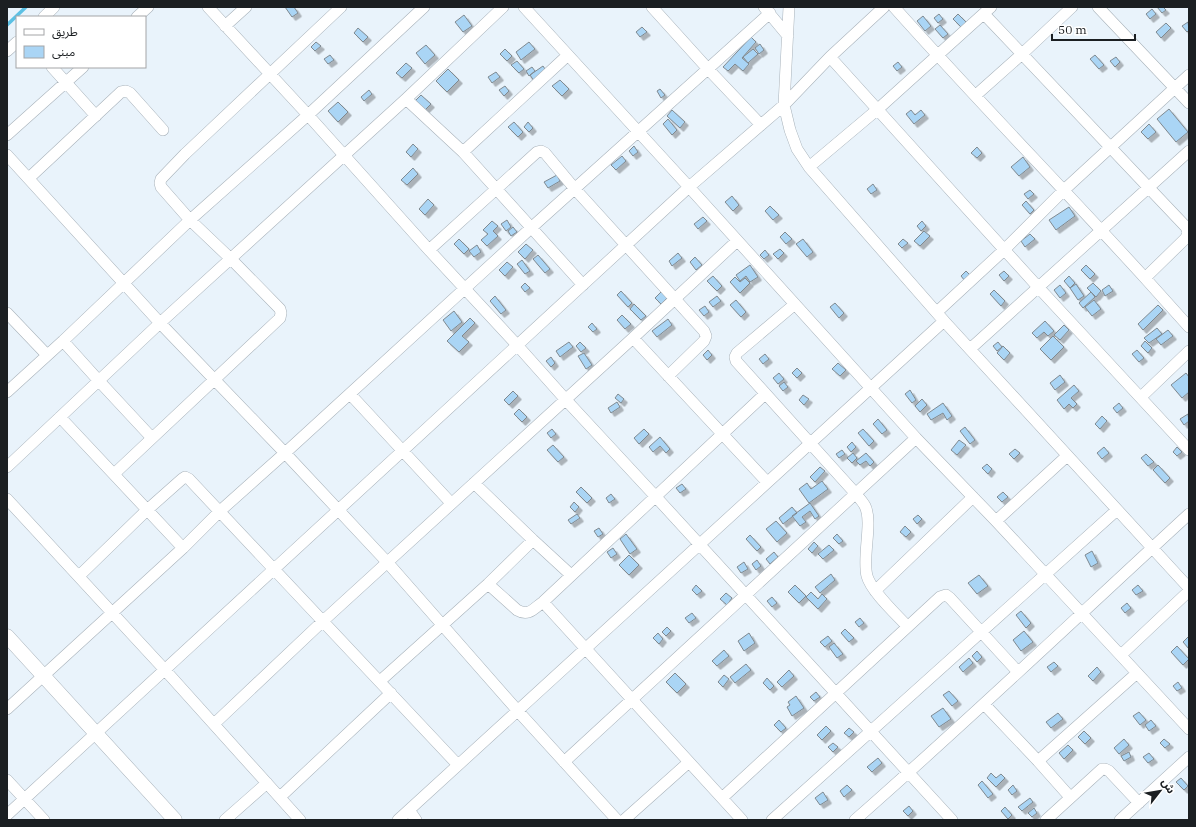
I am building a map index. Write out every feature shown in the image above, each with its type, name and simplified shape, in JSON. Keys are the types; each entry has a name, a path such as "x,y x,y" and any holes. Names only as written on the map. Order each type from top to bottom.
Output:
{"street":[{"path":"45,16 54,7"},
{"path":"138,16 148,7"},
{"path":"208,7 308,115 464,289 952,820"},
{"path":"225,26 246,7"},
{"path":"114,474 280,318 281,313 280,309 190,220 161,187 161,179 185,154 341,7"},
{"path":"7,392 190,220 308,115 424,7"},
{"path":"7,466 160,323 406,99 503,7"},
{"path":"524,7 916,438 996,521 1189,729"},
{"path":"652,7 761,125"},
{"path":"789,7 784,105 790,130 797,149 809,167 970,349 1189,588"},
{"path":"7,815 689,187 784,105 830,57 884,7"},
{"path":"894,7 1189,327"},
{"path":"976,95 1072,7"},
{"path":"1098,7 1189,103"},
{"path":"7,709 183,548 220,511 285,454 531,228 708,69 767,10 788,36"},
{"path":"809,167 878,110 988,10 1022,54 1186,227 1188,232 1186,238 1144,278"},
{"path":"7,51 16,43"},
{"path":"463,152 568,55"},
{"path":"830,57 1004,250 1189,450"},
{"path":"53,68 96,116"},
{"path":"7,135 82,68"},
{"path":"398,820 871,387 1064,190 1189,75"},
{"path":"29,178 121,92 126,91 130,93 164,130"},
{"path":"406,99 463,152 583,285"},
{"path":"429,250 536,152 540,151 544,153 704,331 706,336 704,341 668,376"},
{"path":"970,349 1189,151"},
{"path":"7,154 160,323 387,562 442,626 617,820"},
{"path":"214,724 323,621 566,400 737,241"},
{"path":"795,304 737,353 735,357 736,361 866,507 868,517 865,564 867,577 874,590 907,626"},
{"path":"7,313 47,355"},
{"path":"633,338 767,482"},
{"path":"63,341 152,438"},
{"path":"1141,397 1189,351"},
{"path":"350,394 451,503"},
{"path":"488,584 517,610 522,613 527,613 543,602 765,394"},
{"path":"60,417 183,548"},
{"path":"564,762 916,438"},
{"path":"996,521 1067,456"},
{"path":"79,576 147,510 185,477 189,479 275,569 458,765"},
{"path":"474,483 571,575"},
{"path":"874,590 973,497"},
{"path":"7,499 165,670 300,820"},
{"path":"772,820 1117,510"},
{"path":"855,820 909,773 1189,514"},
{"path":"380,682 488,584 533,540"},
{"path":"1121,655 1189,591"},
{"path":"722,798 940,596 946,595 950,598 1018,672"},
{"path":"543,602 742,820"},
{"path":"7,636 175,820"},
{"path":"1038,761 1137,672"},
{"path":"280,797 391,694"},
{"path":"984,704 1070,797"},
{"path":"1120,820 1189,757"},
{"path":"624,820 689,762"},
{"path":"1046,820 1102,769 1109,770 1139,802"},
{"path":"7,780 44,820"},
{"path":"225,820 267,783"},
{"path":"409,810 416,820"}],"building":[{"path":"285,7 294,7 298,13 292,17"},
{"path":"1157,7 1163,7 1166,10 1162,13"},
{"path":"1152,9 1156,14 1150,19 1146,14"},
{"path":"939,14 943,19 938,23 934,18"},
{"path":"958,14 966,22 961,27 953,19"},
{"path":"464,15 472,26 463,32 455,22"},
{"path":"923,16 931,26 925,31 917,21"},
{"path":"1188,22 1189,30 1187,32 1182,26"},
{"path":"1166,23 1171,28 1161,38 1156,32"},
{"path":"940,25 948,34 943,38 935,29"},
{"path":"642,27 647,32 640,37 636,32"},
{"path":"358,28 368,37 363,42 354,33"},
{"path":"751,37 756,42 742,58 749,64 743,71 735,64 728,71 723,67"},
{"path":"316,42 321,46 315,51 311,47"},
{"path":"529,42 535,49 521,60 516,52"},
{"path":"760,44 764,50 759,54 755,48"},
{"path":"426,45 435,55 425,64 416,53"},
{"path":"505,49 512,56 507,61 500,54"},
{"path":"753,49 758,54 748,63 743,57"},
{"path":"330,55 334,60 328,64 324,59"},
{"path":"1095,55 1104,65 1099,69 1090,59"},
{"path":"1116,57 1120,62 1115,67 1110,61"},
{"path":"517,61 524,69 519,73 511,65"},
{"path":"898,62 902,67 897,71 893,66"},
{"path":"406,63 412,68 402,78 396,73"},
{"path":"543,66 547,72 534,81 530,75"},
{"path":"532,67 535,71 529,76 526,71"},
{"path":"448,69 459,80 447,92 436,81"},
{"path":"496,72 500,77 492,83 488,77"},
{"path":"560,80 569,89 562,96 552,86"},
{"path":"505,86 509,91 504,96 499,90"},
{"path":"660,89 665,95 661,98 657,91"},
{"path":"369,90 372,94 364,101 361,97"},
{"path":"421,95 431,104 425,110 415,101"},
{"path":"338,102 348,112 338,122 328,111"},
{"path":"1169,109 1188,132 1176,142 1157,119"},
{"path":"672,110 685,122 680,128 667,116"},
{"path":"911,110 915,115 921,110 925,115 914,124 906,114"},
{"path":"668,119 677,130 672,135 663,124"},
{"path":"514,122 523,132 518,137 508,127"},
{"path":"528,122 533,128 529,132 524,127"},
{"path":"1149,124 1156,132 1148,139 1141,132"},
{"path":"413,144 418,149 411,157 406,152"},
{"path":"634,146 638,152 633,156 629,151"},
{"path":"977,147 982,153 977,158 971,153"},
{"path":"622,156 626,161 616,170 611,165"},
{"path":"1023,157 1030,167 1019,176 1011,167"},
{"path":"413,168 418,174 407,185 401,180"},
{"path":"557,175 560,181 548,188 544,182"},
{"path":"873,184 877,190 871,194 867,189"},
{"path":"1030,190 1034,194 1028,199 1024,194"},
{"path":"732,196 739,205 733,211 725,202"},
{"path":"428,199 434,205 425,215 419,209"},
{"path":"1026,201 1034,210 1030,214 1022,205"},
{"path":"770,206 779,215 773,220 765,211"},
{"path":"1069,207 1075,216 1056,230 1049,220"},
{"path":"703,217 707,221 698,229 694,224"},
{"path":"507,220 511,227 506,231 501,224"},
{"path":"492,221 498,226 493,231 498,236 487,246 481,240 488,234 483,230"},
{"path":"922,221 926,226 921,231 917,226"},
{"path":"513,227 517,232 511,236 508,231"},
{"path":"924,231 930,236 920,246 914,241"},
{"path":"785,232 792,239 786,244 780,237"},
{"path":"1030,234 1035,239 1025,247 1021,241"},
{"path":"459,239 469,249 464,254 454,244"},
{"path":"803,239 813,252 807,257 796,244"},
{"path":"903,239 908,243 902,248 898,244"},
{"path":"526,244 533,250 525,259 518,252"},
{"path":"477,245 481,252 474,257 469,251"},
{"path":"780,249 784,253 778,259 773,254"},
{"path":"765,250 769,255 764,259 760,255"},
{"path":"678,253 682,258 672,266 669,261"},
{"path":"538,255 550,269 545,273 533,259"},
{"path":"695,257 702,265 696,270 690,262"},
{"path":"522,260 530,271 525,274 517,264"},
{"path":"507,262 513,267 505,276 499,270"},
{"path":"750,265 758,277 750,282 746,276 740,281 736,275"},
{"path":"1086,265 1095,274 1090,279 1081,270"},
{"path":"966,271 971,276 965,281 961,276"},
{"path":"1004,271 1009,276 1004,281 999,275"},
{"path":"713,276 722,286 717,291 707,281"},
{"path":"1069,276 1075,283 1070,288 1064,281"},
{"path":"735,277 740,282 745,278 750,283 740,293 730,282"},
{"path":"525,283 530,288 525,292 521,287"},
{"path":"1093,283 1101,291 1096,297 1087,288"},
{"path":"1076,284 1084,296 1078,300 1070,288"},
{"path":"1060,285 1066,293 1060,298 1054,290"},
{"path":"1109,285 1113,291 1105,296 1102,290"},
{"path":"994,290 1005,301 1001,306 990,294"},
{"path":"621,291 632,303 628,307 617,295"},
{"path":"661,292 667,298 661,304 655,298"},
{"path":"1091,292 1095,297 1083,308 1079,303"},
{"path":"495,296 506,310 501,314 490,301"},
{"path":"717,296 721,301 713,307 709,302"},
{"path":"736,300 746,312 741,317 730,305"},
{"path":"1094,300 1101,309 1092,316 1085,307"},
{"path":"835,303 844,313 839,318 830,307"},
{"path":"634,304 646,316 641,320 630,309"},
{"path":"1158,305 1163,310 1143,330 1138,324"},
{"path":"705,306 709,312 704,316 699,310"},
{"path":"454,311 462,322 451,331 443,320"},
{"path":"622,315 631,324 625,329 617,320"},
{"path":"470,318 475,323 462,336 469,342 459,352 447,341"},
{"path":"668,319 672,325 657,337 652,331"},
{"path":"1045,321 1054,331 1048,336 1044,332 1037,338 1032,333"},
{"path":"592,323 597,329 593,332 588,327"},
{"path":"1064,325 1069,330 1060,340 1054,335"},
{"path":"1157,328 1162,334 1149,343 1144,338"},
{"path":"1168,330 1173,336 1161,345 1156,339"},
{"path":"1053,336 1064,347 1051,360 1040,349"},
{"path":"1145,341 1152,348 1148,353 1141,346"},
{"path":"569,342 573,347 560,357 556,351"},
{"path":"580,342 586,348 581,352 576,346"},
{"path":"998,342 1002,347 997,351 993,346"},
{"path":"1003,346 1010,353 1004,360 997,353"},
{"path":"708,350 712,355 707,360 703,355"},
{"path":"1137,350 1144,358 1139,362 1132,354"},
{"path":"584,353 592,365 586,369 578,356"},
{"path":"765,354 769,359 763,364 759,359"},
{"path":"551,357 555,363 551,367 546,361"},
{"path":"838,363 846,370 840,376 832,369"},
{"path":"797,368 802,373 797,378 792,373"},
{"path":"779,373 784,379 778,384 773,378"},
{"path":"1186,373 1189,377 1189,392 1182,398 1171,385"},
{"path":"1060,375 1065,382 1055,390 1050,383"},
{"path":"784,382 788,387 783,391 779,386"},
{"path":"1074,385 1079,391 1071,398 1077,404 1073,408 1069,404 1064,409 1057,400"},
{"path":"910,390 916,400 912,403 905,394"},
{"path":"513,391 518,396 509,405 504,400"},
{"path":"618,394 624,399 621,403 615,398"},
{"path":"803,395 809,399 804,405 799,400"},
{"path":"922,399 927,405 920,412 915,406"},
{"path":"617,402 620,407 611,413 608,408"},
{"path":"943,403 952,416 947,420 943,413 931,420 927,414"},
{"path":"1119,403 1123,408 1117,413 1113,408"},
{"path":"519,409 527,417 522,422 514,414"},
{"path":"1188,414 1189,421 1184,425 1180,419"},
{"path":"1102,416 1107,421 1100,429 1095,424"},
{"path":"878,419 887,430 882,434 873,424"},
{"path":"965,427 975,440 970,444 960,431"},
{"path":"552,429 556,434 551,438 547,433"},
{"path":"644,429 649,434 639,444 634,438"},
{"path":"863,429 874,441 869,446 858,433"},
{"path":"660,437 670,449 666,453 660,446 653,452 649,447"},
{"path":"959,440 966,445 957,455 951,450"},
{"path":"852,442 856,447 851,452 847,447"},
{"path":"553,445 564,457 558,462 547,450"},
{"path":"1104,447 1109,453 1102,459 1097,453"},
{"path":"1177,447 1182,452 1177,456 1173,452"},
{"path":"1015,449 1020,453 1014,459 1009,454"},
{"path":"842,450 845,454 839,458 836,454"},
{"path":"853,453 857,458 852,463 847,458"},
{"path":"866,453 874,462 870,466 866,461 860,465 856,461"},
{"path":"1146,454 1154,462 1148,466 1141,458"},
{"path":"987,464 992,469 988,474 982,468"},
{"path":"1158,465 1170,478 1165,483 1153,470"},
{"path":"820,467 825,471 815,482 810,477"},
{"path":"822,481 828,489 809,503 799,489 807,483 811,489"},
{"path":"682,484 686,489 680,493 676,488"},
{"path":"581,487 592,498 587,503 576,492"},
{"path":"1003,492 1008,497 1002,502 997,497"},
{"path":"611,494 615,499 609,503 606,498"},
{"path":"574,502 579,507 575,512 570,507"},
{"path":"810,503 819,516 815,519 810,511 802,517 806,522 800,526 792,516"},
{"path":"792,507 797,513 783,524 779,518"},
{"path":"577,514 580,518 571,524 568,520"},
{"path":"918,515 922,519 917,524 913,519"},
{"path":"776,521 787,533 777,542 766,529"},
{"path":"905,526 911,532 906,537 900,532"},
{"path":"599,528 603,534 598,537 594,531"},
{"path":"626,534 637,549 630,554 620,539"},
{"path":"837,534 843,541 839,544 833,538"},
{"path":"750,535 761,547 757,551 746,539"},
{"path":"814,542 818,546 812,553 808,549"},
{"path":"829,545 834,550 823,559 818,554"},
{"path":"613,548 617,554 611,558 607,552"},
{"path":"1092,551 1098,563 1091,567 1085,555"},
{"path":"774,552 778,557 770,564 766,559"},
{"path":"629,555 639,565 629,575 619,565"},
{"path":"757,560 761,566 756,570 752,564"},
{"path":"744,562 748,569 741,573 737,567"},
{"path":"831,574 835,580 820,593 815,587"},
{"path":"979,575 988,586 977,594 968,583"},
{"path":"696,585 702,591 697,595 692,590"},
{"path":"795,585 806,596 799,603 788,592"},
{"path":"1138,585 1143,591 1136,595 1132,590"},
{"path":"811,592 818,599 822,594 827,599 818,609 806,597"},
{"path":"726,593 732,598 727,605 720,599"},
{"path":"772,597 777,603 772,607 767,601"},
{"path":"1127,603 1131,608 1125,613 1121,608"},
{"path":"1021,611 1031,623 1026,628 1016,615"},
{"path":"692,613 696,618 689,623 685,618"},
{"path":"860,618 864,623 859,627 855,622"},
{"path":"667,627 671,631 666,636 662,632"},
{"path":"845,629 854,638 849,642 841,633"},
{"path":"1024,631 1033,642 1021,651 1013,640"},
{"path":"658,633 663,639 659,644 653,638"},
{"path":"749,633 755,643 744,651 738,641"},
{"path":"828,636 832,641 825,647 820,642"},
{"path":"1189,636 1189,649 1183,642"},
{"path":"834,643 843,654 837,658 829,647"},
{"path":"1177,646 1189,659 1183,665 1171,652"},
{"path":"724,650 729,656 717,666 712,661"},
{"path":"977,651 982,657 977,662 972,656"},
{"path":"969,658 973,663 963,672 959,667"},
{"path":"1054,662 1058,666 1051,672 1047,667"},
{"path":"746,664 751,670 735,683 730,677"},
{"path":"1097,667 1101,672 1093,681 1088,676"},
{"path":"789,670 794,676 782,687 777,682"},
{"path":"675,673 686,684 677,693 666,682"},
{"path":"724,675 729,679 723,687 718,682"},
{"path":"767,678 774,686 770,690 763,683"},
{"path":"1178,682 1182,688 1177,691 1173,686"},
{"path":"949,691 958,701 952,706 943,695"},
{"path":"816,692 820,697 814,701 810,697"},
{"path":"796,696 804,708 792,716 787,707 790,705 788,702"},
{"path":"943,708 951,719 939,727 931,716"},
{"path":"1139,712 1146,720 1140,725 1133,716"},
{"path":"1058,713 1063,719 1051,728 1046,722"},
{"path":"779,720 786,728 781,732 774,725"},
{"path":"1151,720 1156,726 1149,731 1145,725"},
{"path":"826,726 831,731 822,740 817,735"},
{"path":"849,728 854,732 849,737 844,733"},
{"path":"1084,731 1091,738 1085,744 1078,737"},
{"path":"1124,739 1129,745 1119,754 1114,748"},
{"path":"1164,739 1170,744 1165,748 1160,743"},
{"path":"833,743 838,747 833,752 828,747"},
{"path":"1068,745 1073,750 1064,759 1059,753"},
{"path":"1129,752 1131,757 1124,761 1121,756"},
{"path":"1149,753 1154,759 1148,763 1143,757"},
{"path":"878,758 882,763 872,772 867,767"},
{"path":"991,773 996,778 1001,774 1005,778 996,787 987,778"},
{"path":"1181,778 1188,786 1184,790 1176,782"},
{"path":"982,781 993,794 988,798 978,785"},
{"path":"847,785 852,790 844,797 840,791"},
{"path":"1013,785 1017,791 1012,795 1008,790"},
{"path":"823,792 828,800 820,805 815,798"},
{"path":"1030,798 1033,802 1022,811 1018,807"},
{"path":"909,806 913,811 908,816 903,811"},
{"path":"1005,807 1012,815 1008,819 1001,811"},
{"path":"1034,808 1037,813 1032,817 1028,813"}],"waterway":[{"path":"16,16 26,7"},
{"path":"7,25 16,16"}]}
